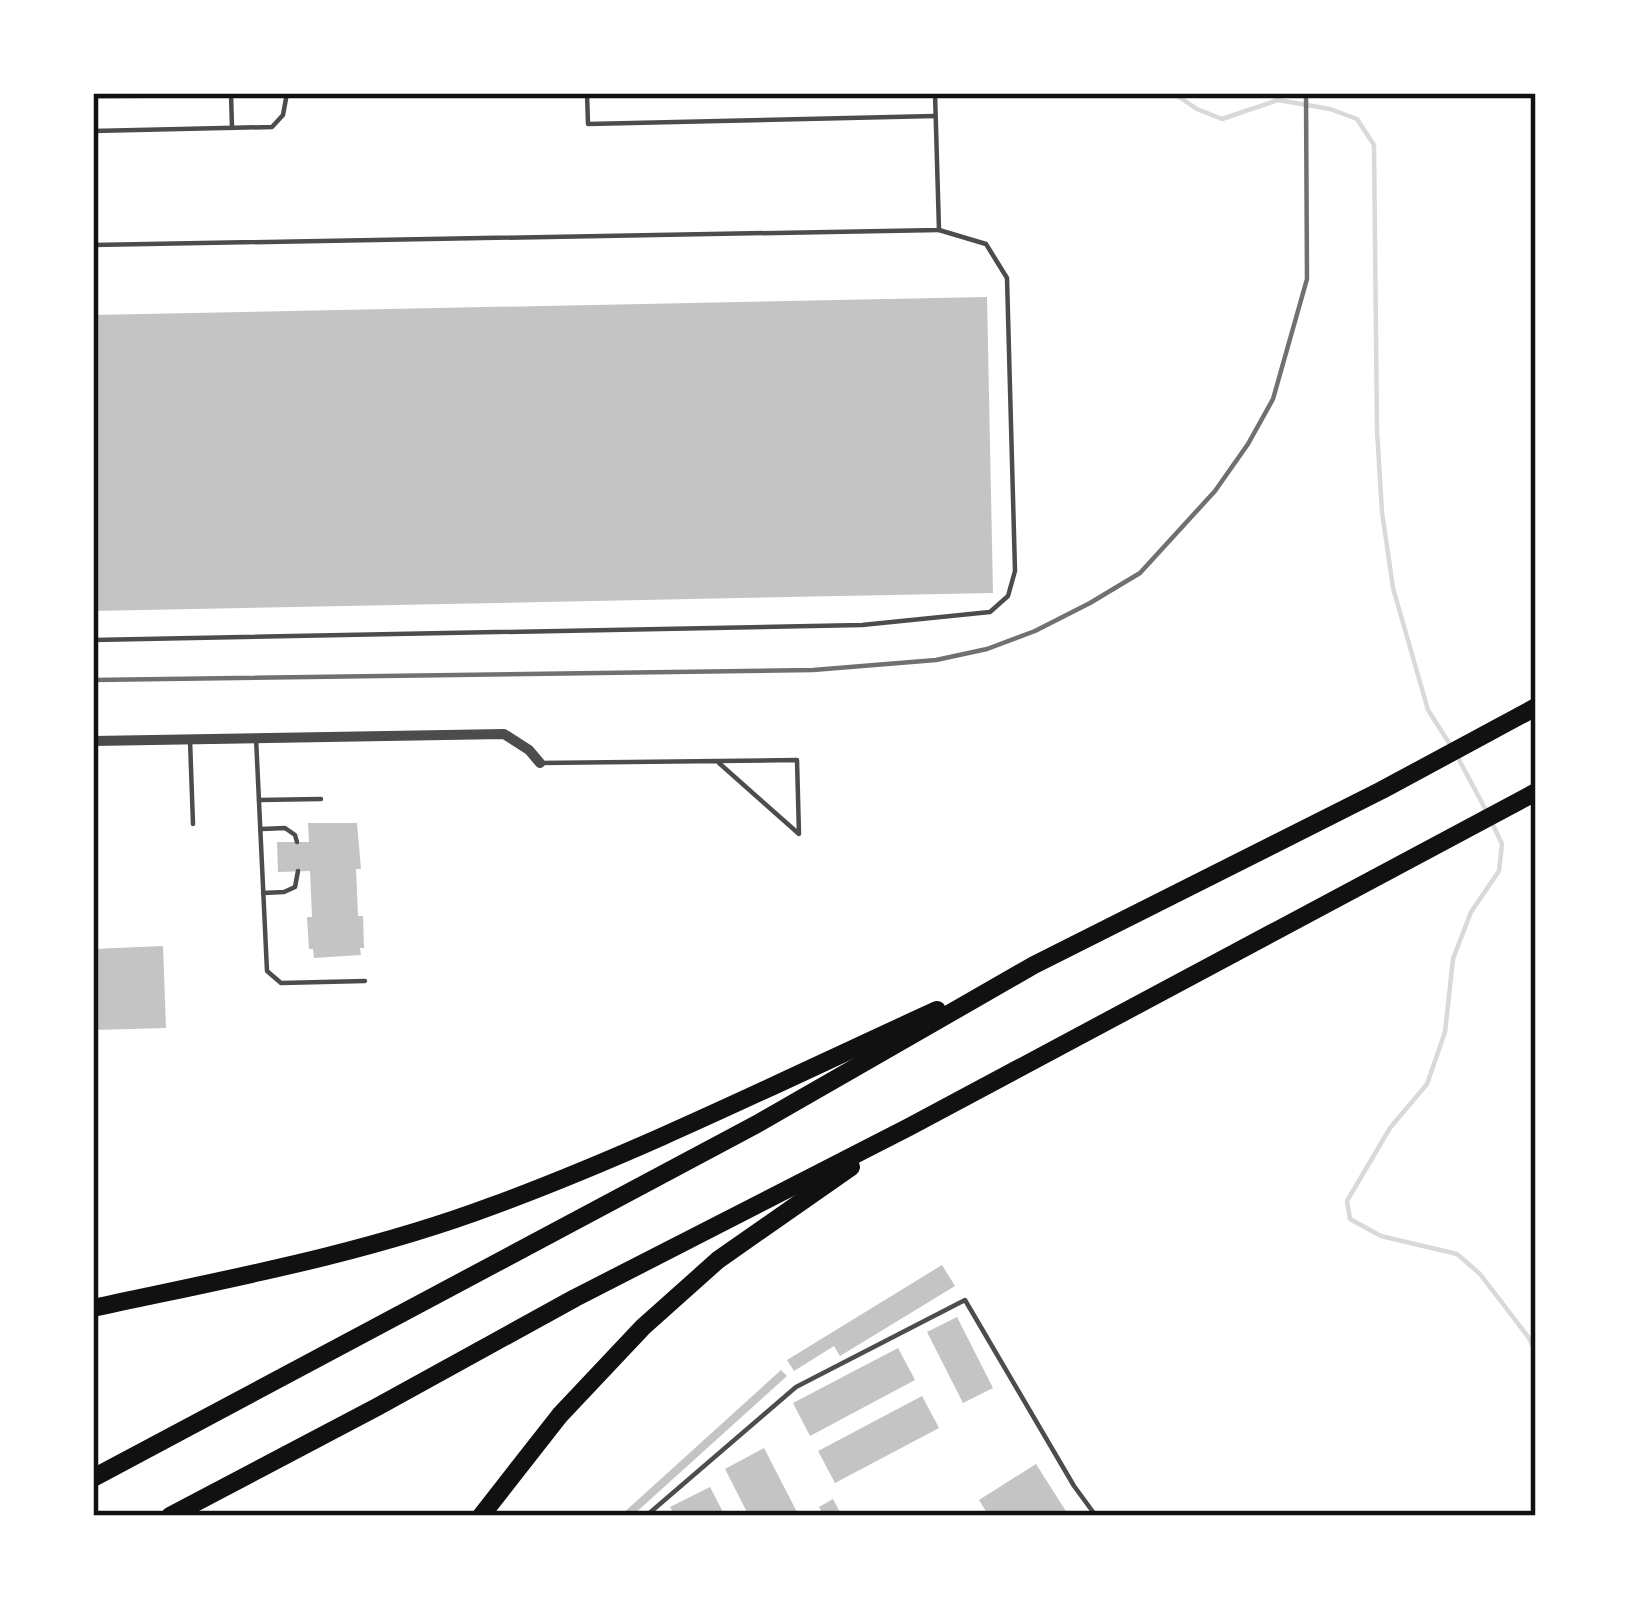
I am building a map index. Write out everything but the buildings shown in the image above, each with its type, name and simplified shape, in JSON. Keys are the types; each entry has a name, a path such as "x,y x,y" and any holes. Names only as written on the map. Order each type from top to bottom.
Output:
{"highway":[{"path":"93,1308 320,1258 490,1207 581,1171 1034,965 1536,707"},
{"path":"170,1516 1536,791"},
{"path":"93,1478 757,1124 1034,965"},
{"path":"481,1516 560,1415 643,1327 718,1260 909,1127"}],"street":[{"path":"93,741 503,734 540,763"}],"lane":[{"path":"231,93 232,128"},
{"path":"93,131 272,127 283,115 286,93"},
{"path":"587,93 588,124 935,116"},
{"path":"935,93 939,230"},
{"path":"93,245 939,230 986,244 1006,278 1016,571 1008,596 990,612 862,625 93,640"},
{"path":"256,738 268,970 280,983 365,981"},
{"path":"190,740 193,824"},
{"path":"540,763 796,760 799,835 719,763"},
{"path":"259,800 320,799"},
{"path":"260,829 285,828 296,842"},
{"path":"263,893 295,887 298,872"},
{"path":"646,1516 796,1387 965,1300 1096,1516"}],"waterway":[{"path":"1173,93 1222,119 1278,100 1330,109 1357,119 1374,145 1382,512 1393,588 1428,710 1451,746"},
{"path":"1457,756 1488,814"},
{"path":"1493,825 1502,844 1499,871 1471,912 1453,959 1445,1032 1427,1084 1390,1128 1347,1201 1350,1219 1381,1236 1457,1254 1480,1274 1536,1353"}],"railway":[{"path":"93,680 813,670 936,660 987,649 1035,631 1140,573 1215,491 1273,399 1307,279 1306,93"}]}
